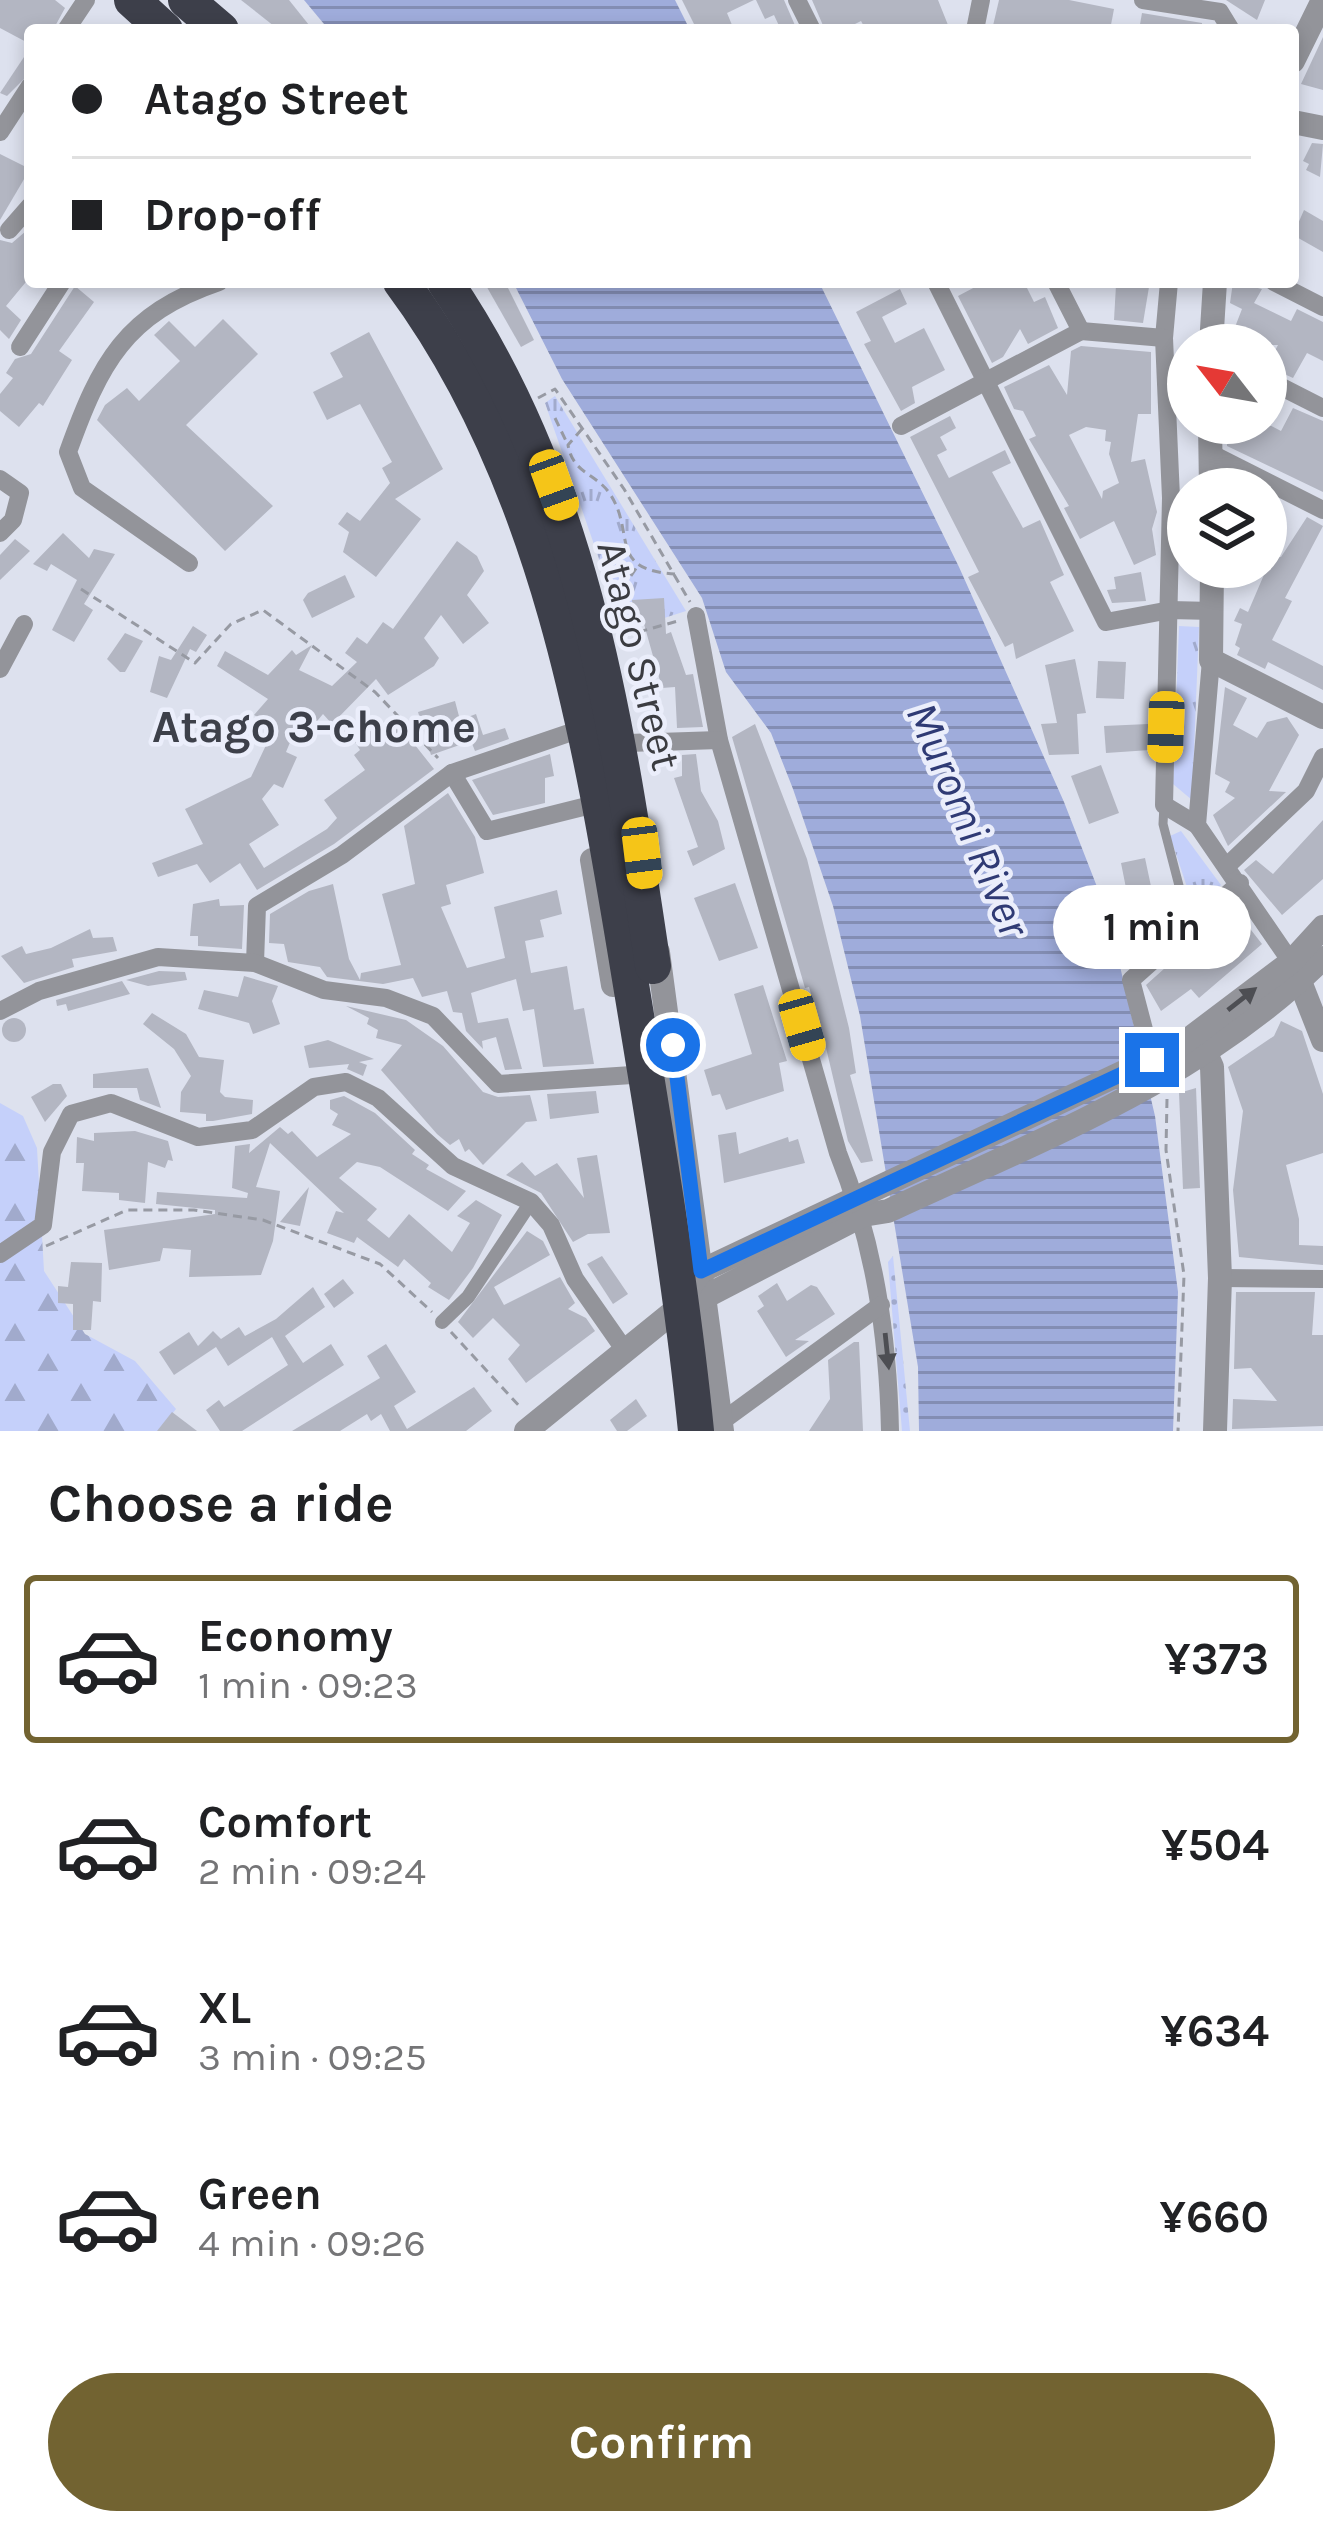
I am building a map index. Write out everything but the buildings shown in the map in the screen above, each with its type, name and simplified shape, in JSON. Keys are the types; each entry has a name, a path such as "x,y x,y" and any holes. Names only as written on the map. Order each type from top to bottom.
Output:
{"highway":[{"path":"132,0 159,24"},
{"path":"405,288 451,362 511,482 562,640 616,892 710,1429"},
{"path":"434,288 477,334"},
{"path":"448,288 530,436 573,547 598,634 632,824 710,1429"}],"street":[{"path":"1143,0 1220,12 1227,24"},
{"path":"1299,49 1323,0"},
{"path":"0,133 24,95"},
{"path":"20,347 58,288"},
{"path":"189,563 82,488 68,452 86,404 132,327 174,297 201,288"},
{"name":"Atago Street","path":"405,288 446,351 517,502 557,638 673,1312 710,1429"},
{"name":"Atago Street","path":"449,288 528,403 583,566 628,743 701,1271 710,1429"},
{"path":"939,288 1106,622 1170,610 1213,611"},
{"path":"1059,288 1081,332"},
{"path":"1168,288 1164,338 1170,610 1164,805 1197,825 1240,883 1296,971 1323,1040"},
{"path":"1212,324 1215,288"},
{"path":"1286,288 1323,307"},
{"path":"901,426 1081,332 1164,338"},
{"path":"1287,389 1323,407"},
{"path":"1210,444 1210,468"},
{"path":"1210,452 1323,510"},
{"path":"0,479 20,493 13,520 0,533"},
{"path":"1197,825 1212,588"},
{"path":"696,616 719,740 838,1153 873,1203 890,1431"},
{"path":"0,669 24,624"},
{"path":"1211,660 1323,717"},
{"path":"255,963 257,906 342,855 452,772 572,732"},
{"path":"628,743 719,740"},
{"path":"1228,866 1306,791 1323,758"},
{"path":"452,772 487,830 583,807"},
{"path":"1152,1060 1132,980 1240,883"},
{"path":"530,1428 673,1312 701,1271 1159,1088 1207,1056 1296,971 1323,928"},
{"path":"0,1011 38,991 158,957 255,963 324,990 386,998 433,1016 498,1084 632,1075"},
{"path":"673,1312 1152,1060 1323,958"},
{"path":"1207,1056 1212,1067 1220,1277 1215,1431"},
{"path":"3,1253 43,1225 52,1152 71,1114 111,1103 198,1137 252,1130 314,1087 346,1082 378,1098 454,1166 531,1202 551,1225 575,1279 626,1352"},
{"path":"442,1322 468,1297 531,1202"},
{"path":"1220,1277 1323,1279"},
{"path":"710,1429 880,1305"}],"lane":[{"path":"1164,805 1163,824 1190,928"}],"path":[{"path":"528,403 555,389 676,574 696,616 621,637"},
{"path":"547,422 570,410"},
{"path":"555,418 577,468 612,496 623,544 638,566 676,574"},
{"path":"568,446 583,429"},
{"path":"614,612 628,608 624,586 638,566"},
{"path":"81,589 195,663 231,624 263,610 375,692 452,772"},
{"path":"1159,1088 1171,1121 1166,1150 1184,1275 1178,1431"},
{"path":"3,1253 53,1244 127,1210 194,1210 263,1220 380,1264 442,1322 530,1428"}],"green space":[{"path":"555,396 686,611 624,631 545,403"},
{"path":"1179,626 1199,627 1192,800 1173,784"},
{"path":"1181,831 1221,885 1194,908 1170,836"},
{"path":"0,1103 23,1116 37,1148 44,1271 85,1334 135,1361 176,1409 159,1431 0,1431"},
{"path":"893,1256 910,1431 902,1431 888,1262"}],"water":[{"path":"304,0 675,0 687,24 324,24"},
{"name":"Muromi River","path":"516,288 822,288 959,567 1064,802 1108,915 1155,1116 1178,1292 1173,1431 919,1431 918,1367 860,1016 833,906 771,733 726,672 702,598 562,379"}],"district":[{"name":"Atago 3-chome","path":"314,726"}],"route":[{"path":"673,1045 701,1271 1152,1060"}]}
